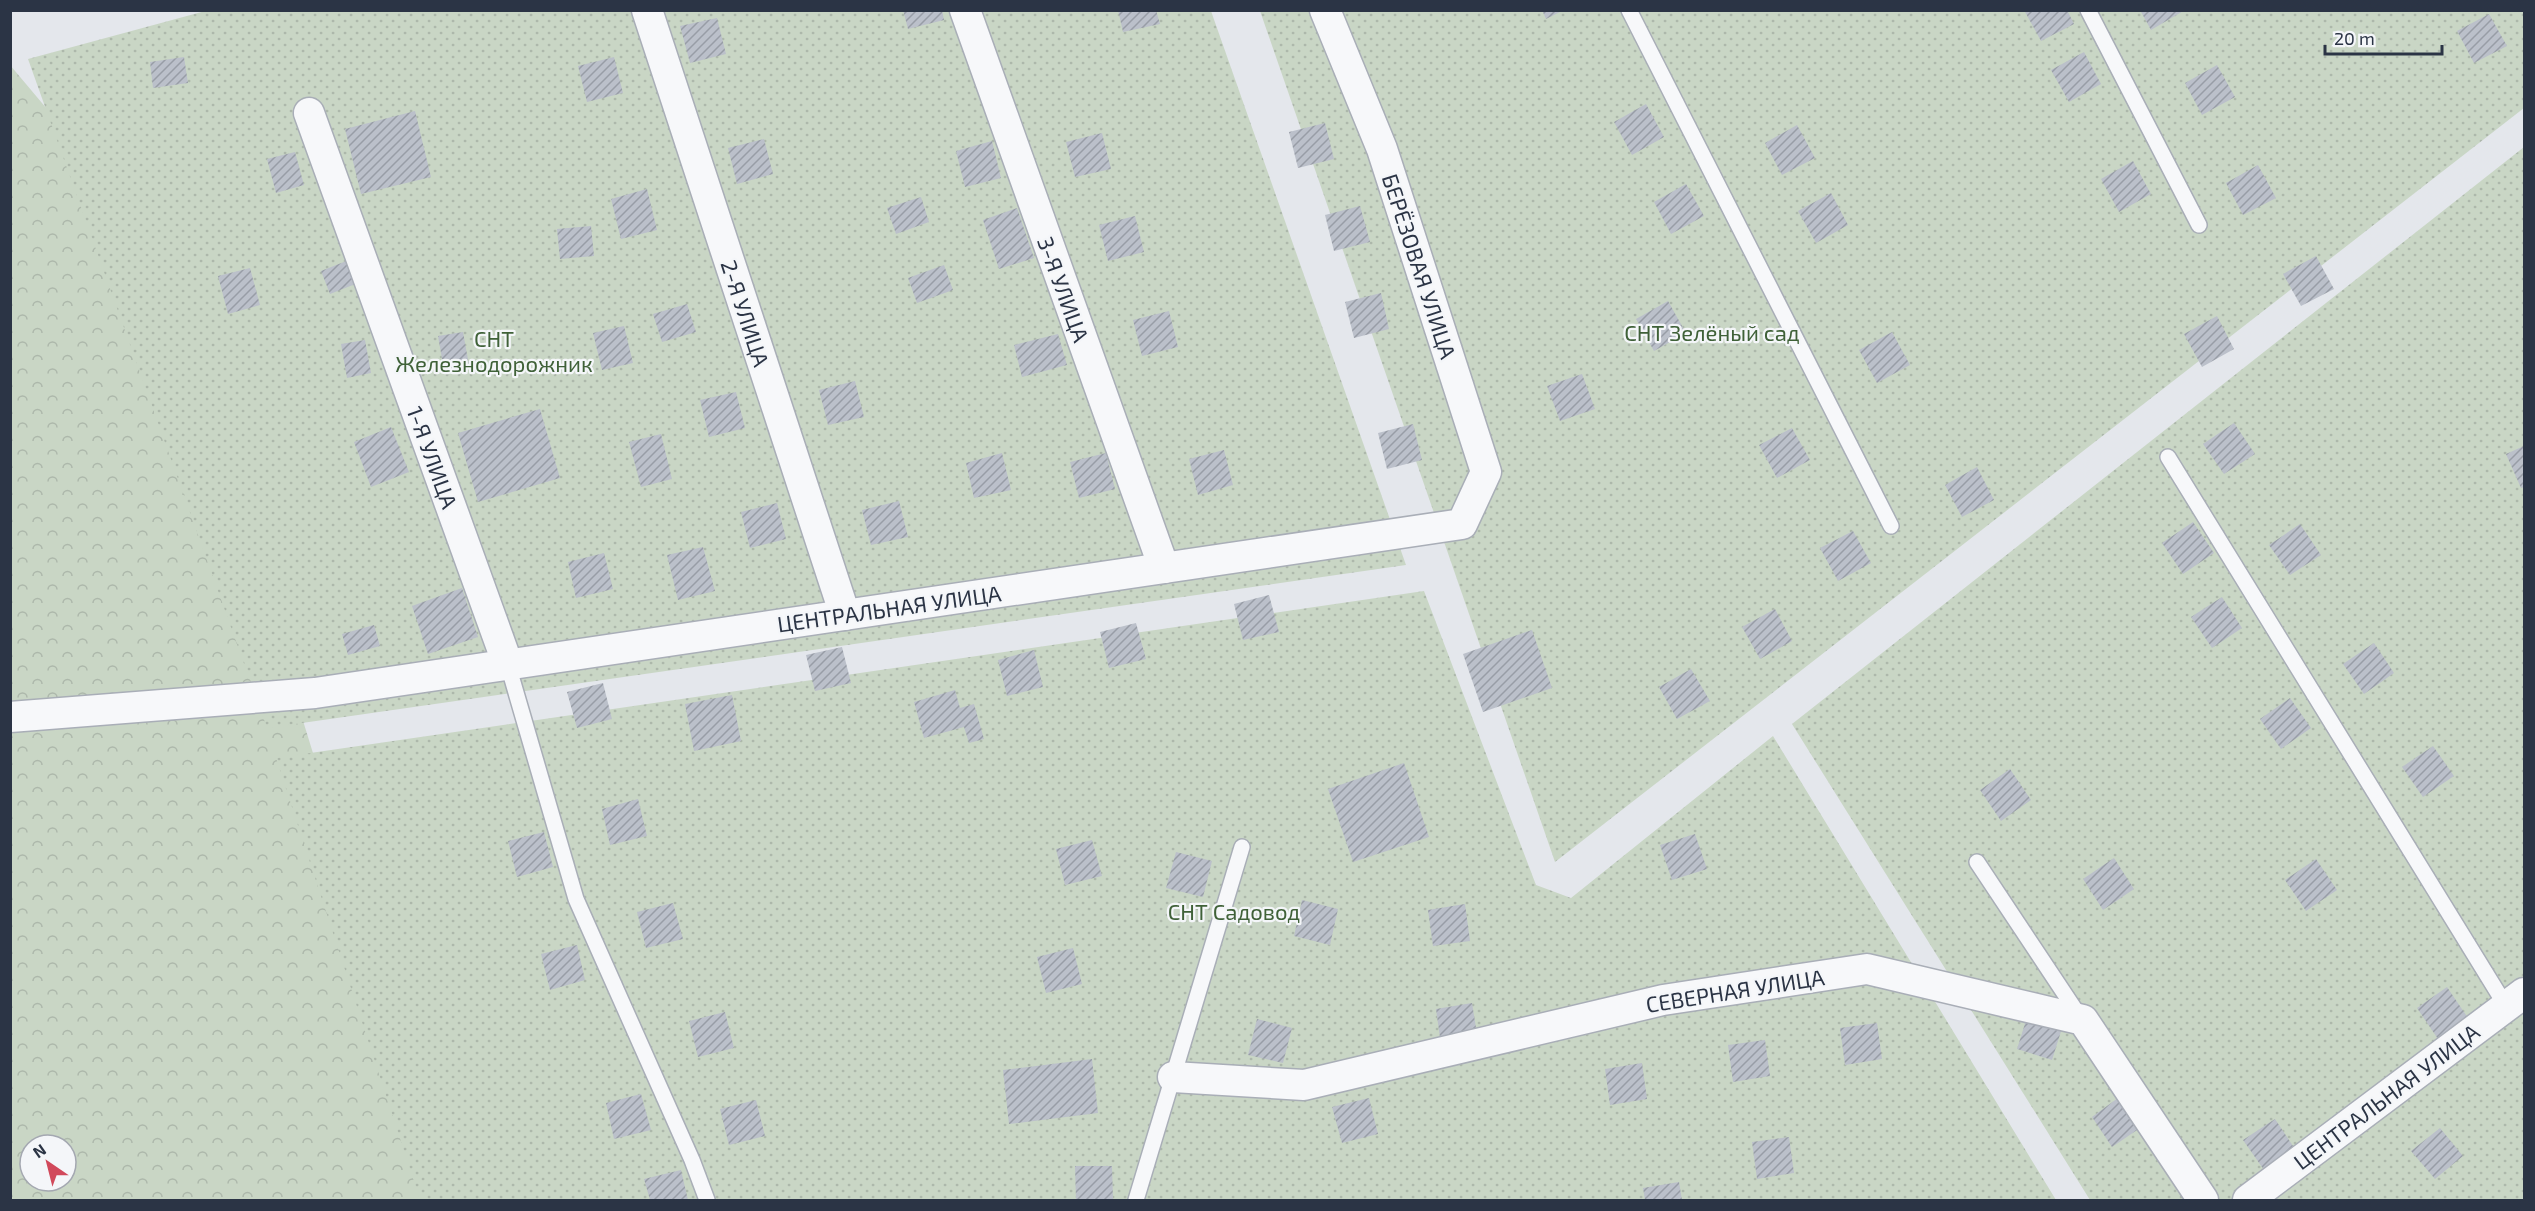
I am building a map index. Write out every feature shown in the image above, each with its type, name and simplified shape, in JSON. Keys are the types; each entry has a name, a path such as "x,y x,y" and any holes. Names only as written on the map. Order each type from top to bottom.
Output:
{"street":[{"name":"2-Я УЛИЦА","path":"647,10 844,615"},
{"name":"3-Я УЛИЦА","path":"965,10 1164,568"},
{"name":"БЕРЁЗОВАЯ УЛИЦА","path":"1325,10 1382,149 1486,472 1462,524"},
{"name":"1-Я УЛИЦА","path":"309,113 508,664"},
{"name":"ЦЕНТРАЛЬНАЯ УЛИЦА","path":"10,717 315,693 1462,524"},
{"name":"СЕВЕРНАЯ УЛИЦА","path":"1173,1077 1304,1085 1663,1000 1867,969 2083,1020"},
{"name":"ЦЕНТРАЛЬНАЯ УЛИЦА","path":"2248,1200 2515,1000"},
{"path":"2083,1020 2203,1200"}],"lane":[{"path":"1629,10 1891,526"},
{"path":"2088,10 2199,225"},
{"path":"2168,457 2515,1000"},
{"path":"508,664 576,899 692,1160 707,1200"},
{"path":"1136,1200 1242,847"},
{"path":"1977,862 2083,1020"}],"green space":[{"name":"СНТ Железнодорожник","path":"209,10 1211,11 1406,565 267,728 28,59"},
{"name":"СНТ Зелёный сад","path":"1260,11 2524,11 2524,108 1555,862"},
{"path":"10,65 153,235 451,1200 11,1200"},
{"path":"2524,147 2524,1200 2090,1200 1792,724"},
{"name":"СНТ Садовод","path":"1424,591 1536,885 1571,898 1773,736 2056,1200 420,1200 276,758"}],"building":[{"path":"903,10 942,10 944,20 908,29"},
{"path":"1118,10 1156,10 1160,24 1123,32"},
{"path":"1542,10 1564,10 1546,19"},
{"path":"2024,10 2067,10 2074,24 2041,41"},
{"path":"2140,10 2185,10 2151,30"},
{"path":"2489,14 2507,46 2474,63 2457,31"},
{"path":"717,18 726,54 690,63 680,26"},
{"path":"2084,52 2101,84 2069,102 2051,70"},
{"path":"184,57 188,83 153,88 150,62"},
{"path":"614,57 623,93 587,102 578,66"},
{"path":"2217,65 2235,97 2202,115 2185,83"},
{"path":"1646,104 1664,137 1632,155 1614,122"},
{"path":"415,111 431,177 361,194 345,129"},
{"path":"1325,123 1334,159 1298,168 1289,132"},
{"path":"1797,125 1815,158 1782,175 1765,143"},
{"path":"1102,133 1111,169 1075,177 1066,142"},
{"path":"764,139 773,174 737,184 728,148"},
{"path":"992,141 1001,178 965,187 956,151"},
{"path":"295,152 304,185 276,193 267,159"},
{"path":"2133,161 2151,194 2119,212 2101,179"},
{"path":"2258,165 2276,198 2243,215 2226,183"},
{"path":"1686,184 1704,216 1671,234 1654,202"},
{"path":"647,189 657,230 621,239 611,199"},
{"path":"1831,193 1848,225 1816,243 1798,211"},
{"path":"921,197 929,222 896,234 887,208"},
{"path":"1360,206 1370,242 1334,251 1325,215"},
{"path":"1017,208 1034,258 999,269 983,220"},
{"path":"1135,216 1144,252 1108,261 1099,225"},
{"path":"591,226 594,256 560,259 557,229"},
{"path":"2316,256 2334,289 2301,306 2283,274"},
{"path":"354,258 363,281 330,294 321,271"},
{"path":"944,265 953,290 917,303 908,278"},
{"path":"250,268 260,305 228,314 218,276"},
{"path":"1381,293 1389,329 1354,338 1345,302"},
{"path":"1668,301 1686,333 1654,351 1636,319"},
{"path":"687,304 696,332 662,342 653,314"},
{"path":"1169,311 1178,347 1142,356 1133,320"},
{"path":"2217,316 2234,349 2202,367 2184,334"},
{"path":"624,326 633,363 602,370 593,333"},
{"path":"463,332 469,365 444,370 438,336"},
{"path":"1892,332 1910,365 1877,383 1859,350"},
{"path":"1058,334 1067,365 1022,377 1014,345"},
{"path":"365,340 371,373 347,378 341,344"},
{"path":"1582,374 1595,409 1560,421 1547,386"},
{"path":"855,381 864,417 828,425 819,390"},
{"path":"736,392 745,428 709,437 700,400"},
{"path":"540,409 560,478 478,502 458,433"},
{"path":"2234,423 2255,454 2224,474 2203,444"},
{"path":"1413,424 1422,460 1387,469 1378,433"},
{"path":"391,427 409,472 371,487 354,442"},
{"path":"1792,428 1810,460 1777,478 1759,445"},
{"path":"661,434 672,479 641,487 629,442"},
{"path":"2524,446 2524,487 2521,488 2506,454"},
{"path":"1224,450 1233,485 1198,495 1189,459"},
{"path":"1002,453 1011,490 974,498 966,463"},
{"path":"1106,453 1115,489 1079,498 1070,462"},
{"path":"1977,467 1994,500 1962,517 1945,485"},
{"path":"899,501 908,537 871,545 862,510"},
{"path":"777,503 786,539 750,548 741,512"},
{"path":"2193,522 2214,553 2183,574 2162,543"},
{"path":"2300,524 2321,555 2290,575 2269,545"},
{"path":"1853,531 1871,563 1838,581 1820,548"},
{"path":"703,547 715,591 678,600 667,555"},
{"path":"604,553 613,589 576,598 568,562"},
{"path":"462,588 478,637 428,654 412,606"},
{"path":"1269,595 1279,632 1243,640 1234,604"},
{"path":"2222,597 2242,628 2212,648 2191,617"},
{"path":"1775,609 1792,641 1760,659 1742,627"},
{"path":"1136,623 1146,659 1109,668 1100,632"},
{"path":"374,625 380,646 348,655 342,634"},
{"path":"1532,630 1552,688 1483,712 1463,654"},
{"path":"2374,643 2394,673 2364,694 2343,664"},
{"path":"842,647 851,683 815,691 806,655"},
{"path":"1034,650 1043,687 1007,696 998,660"},
{"path":"1691,669 1710,701 1677,719 1659,687"},
{"path":"603,683 612,719 577,728 567,692"},
{"path":"955,690 960,708 974,704 984,739 969,743 964,727 924,738 914,702"},
{"path":"732,695 741,741 694,751 685,704"},
{"path":"2290,698 2311,728 2281,749 2260,719"},
{"path":"2433,746 2454,776 2423,797 2402,767"},
{"path":"1404,763 1429,837 1353,862 1328,789"},
{"path":"2010,769 2031,800 2001,821 1980,790"},
{"path":"638,799 647,836 610,845 602,809"},
{"path":"544,832 553,867 517,877 508,841"},
{"path":"1695,834 1707,869 1672,880 1660,845"},
{"path":"1092,840 1102,876 1065,885 1056,849"},
{"path":"1176,852 1212,861 1203,897 1166,888"},
{"path":"2114,858 2134,889 2103,910 2083,879"},
{"path":"2316,859 2337,890 2306,911 2285,880"},
{"path":"1302,900 1338,909 1330,945 1294,936"},
{"path":"673,903 683,939 646,948 637,912"},
{"path":"1465,904 1470,941 1433,946 1428,910"},
{"path":"577,945 585,980 550,990 541,954"},
{"path":"1073,948 1082,984 1046,993 1037,957"},
{"path":"2447,987 2468,1018 2438,1039 2417,1008"},
{"path":"1472,1003 1478,1040 1441,1045 1436,1009"},
{"path":"725,1012 734,1048 698,1057 689,1021"},
{"path":"2028,1014 2063,1025 2052,1060 2017,1049"},
{"path":"1257,1019 1292,1028 1283,1063 1248,1055"},
{"path":"1877,1023 1882,1059 1845,1065 1840,1028"},
{"path":"1765,1040 1770,1076 1733,1082 1728,1045"},
{"path":"1092,1059 1098,1113 1009,1124 1003,1070"},
{"path":"1642,1063 1647,1099 1610,1105 1605,1069"},
{"path":"641,1094 651,1130 614,1139 606,1103"},
{"path":"2122,1095 2143,1126 2112,1147 2092,1117"},
{"path":"1369,1098 1378,1134 1342,1143 1332,1107"},
{"path":"756,1100 765,1136 729,1145 720,1109"},
{"path":"2275,1119 2295,1149 2264,1170 2243,1140"},
{"path":"2440,1128 2463,1156 2435,1179 2411,1151"},
{"path":"1789,1137 1794,1173 1757,1179 1752,1142"},
{"path":"1075,1166 1112,1166 1113,1200 1076,1200"},
{"path":"681,1170 688,1200 650,1200 644,1179"},
{"path":"1679,1182 1682,1200 1645,1200 1643,1188"}]}
